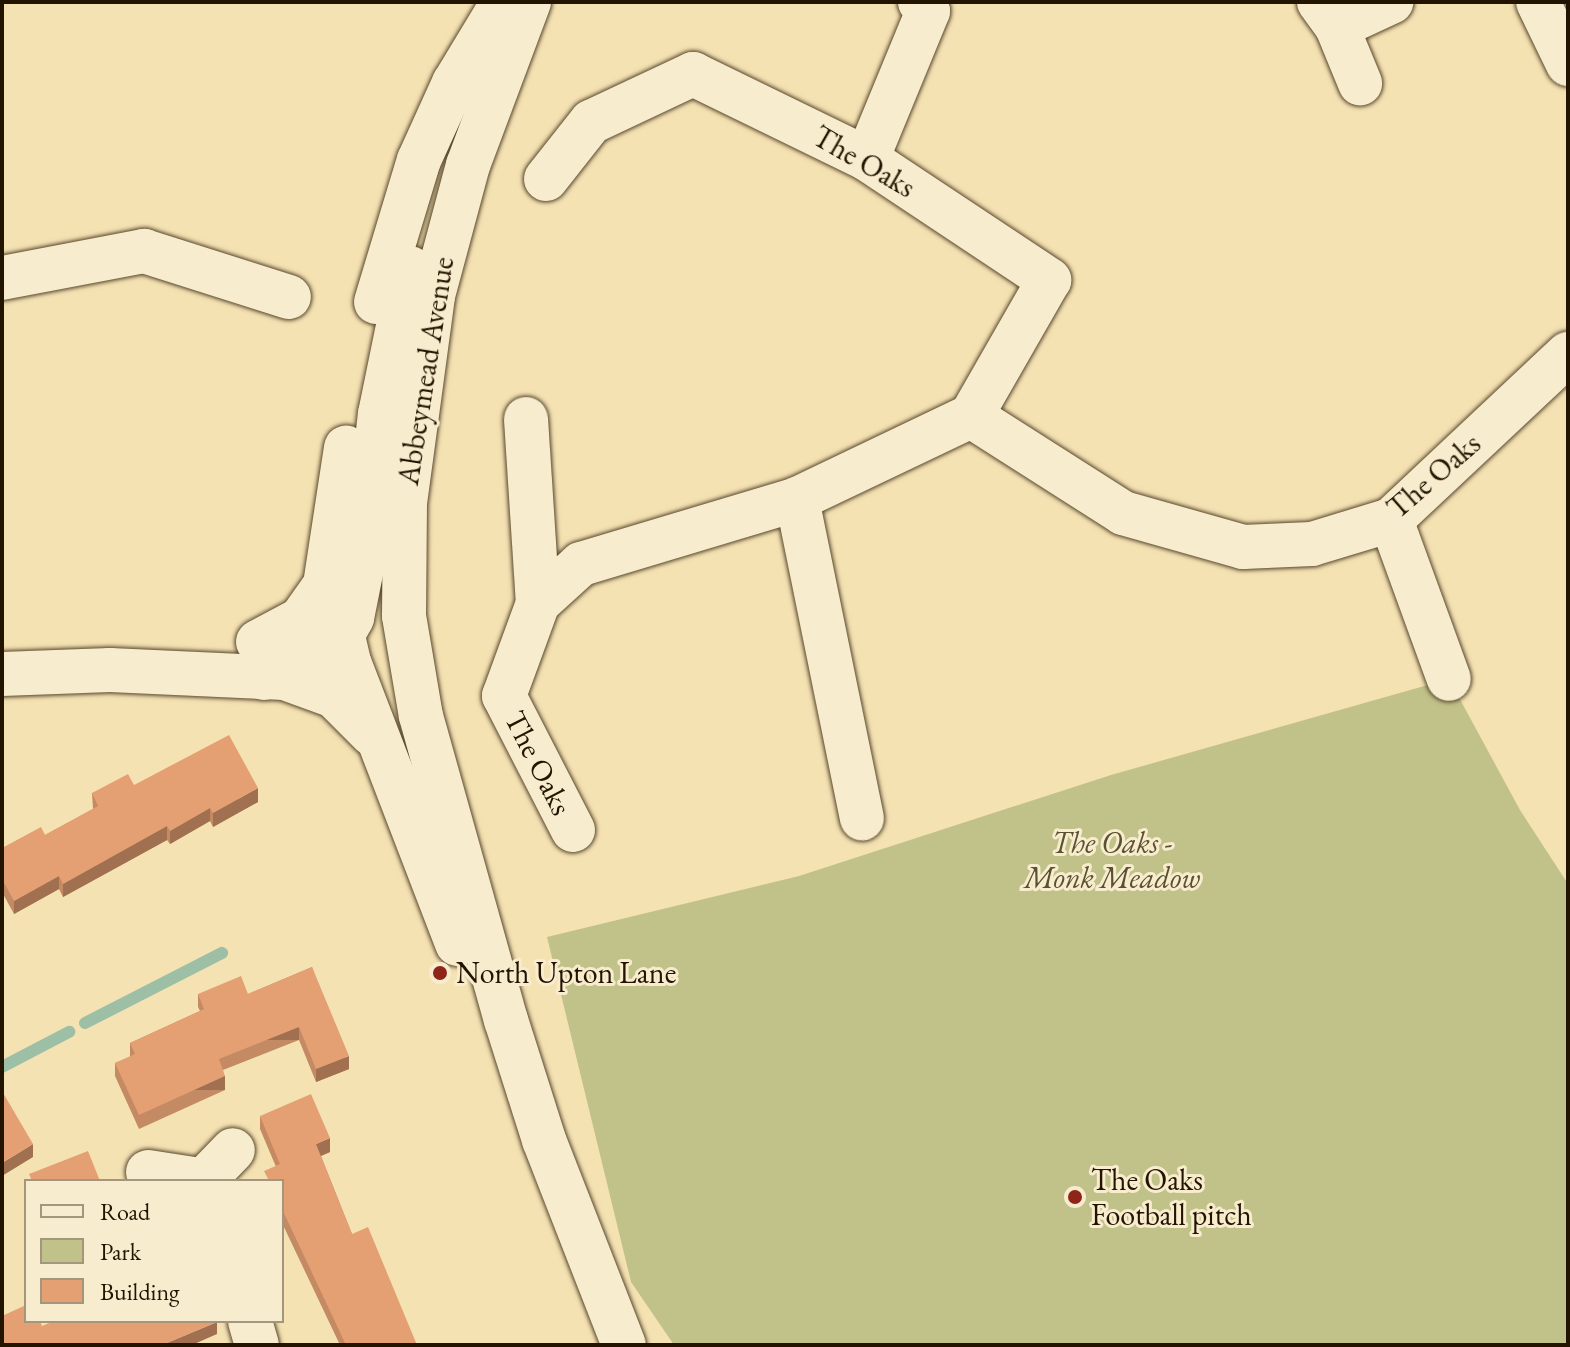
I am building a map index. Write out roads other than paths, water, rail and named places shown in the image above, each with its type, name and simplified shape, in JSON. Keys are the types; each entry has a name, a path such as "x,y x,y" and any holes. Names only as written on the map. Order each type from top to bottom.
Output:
{"street":[{"name":"Abbeymead Avenue","path":"390,765 358,716 334,696 261,660 315,604 331,556 348,430 391,243 419,160 454,83 503,2"},
{"name":"Abbeymead Avenue","path":"342,636 360,588 380,414 422,217 482,70 519,2"},
{"name":"Abbeymead Avenue","path":"529,2 450,227 419,381 402,569 412,671 431,751 544,1140"},
{"path":"867,159 928,11 920,2"},
{"path":"1360,83 1328,15 1391,2"},
{"name":"The Oaks","path":"546,179 591,122 693,74 867,159 1049,280 971,416 797,499 581,564 538,603 504,696 573,830"},
{"path":"2,278 144,251 289,297"},
{"name":"The Oaks","path":"971,416 1123,513 1243,547 1312,544 1391,520 1568,354"},
{"path":"526,419 538,603"},
{"path":"797,499 862,818"},
{"path":"1391,520 1449,679"},
{"name":"Abbeymead Avenue","path":"331,556 342,636 488,1024 544,1140 624,1345"},
{"name":"Abbeymead Avenue","path":"342,636 377,660 400,686 431,751"},
{"path":"2,674 318,656 342,636"},
{"path":"148,1172 215,1170"},
{"path":"251,1323 257,1345"}],"waterway":[{"path":"85,1023 222,953"},
{"path":"2,1067 69,1032"}],"place":[{"name":"North Upton Lane","path":"440,973"},
{"name":"The Oaks Football pitch","path":"1075,1197"}],"park label":[{"name":"The Oaks - Monk Meadow","path":"1112,860"}]}
